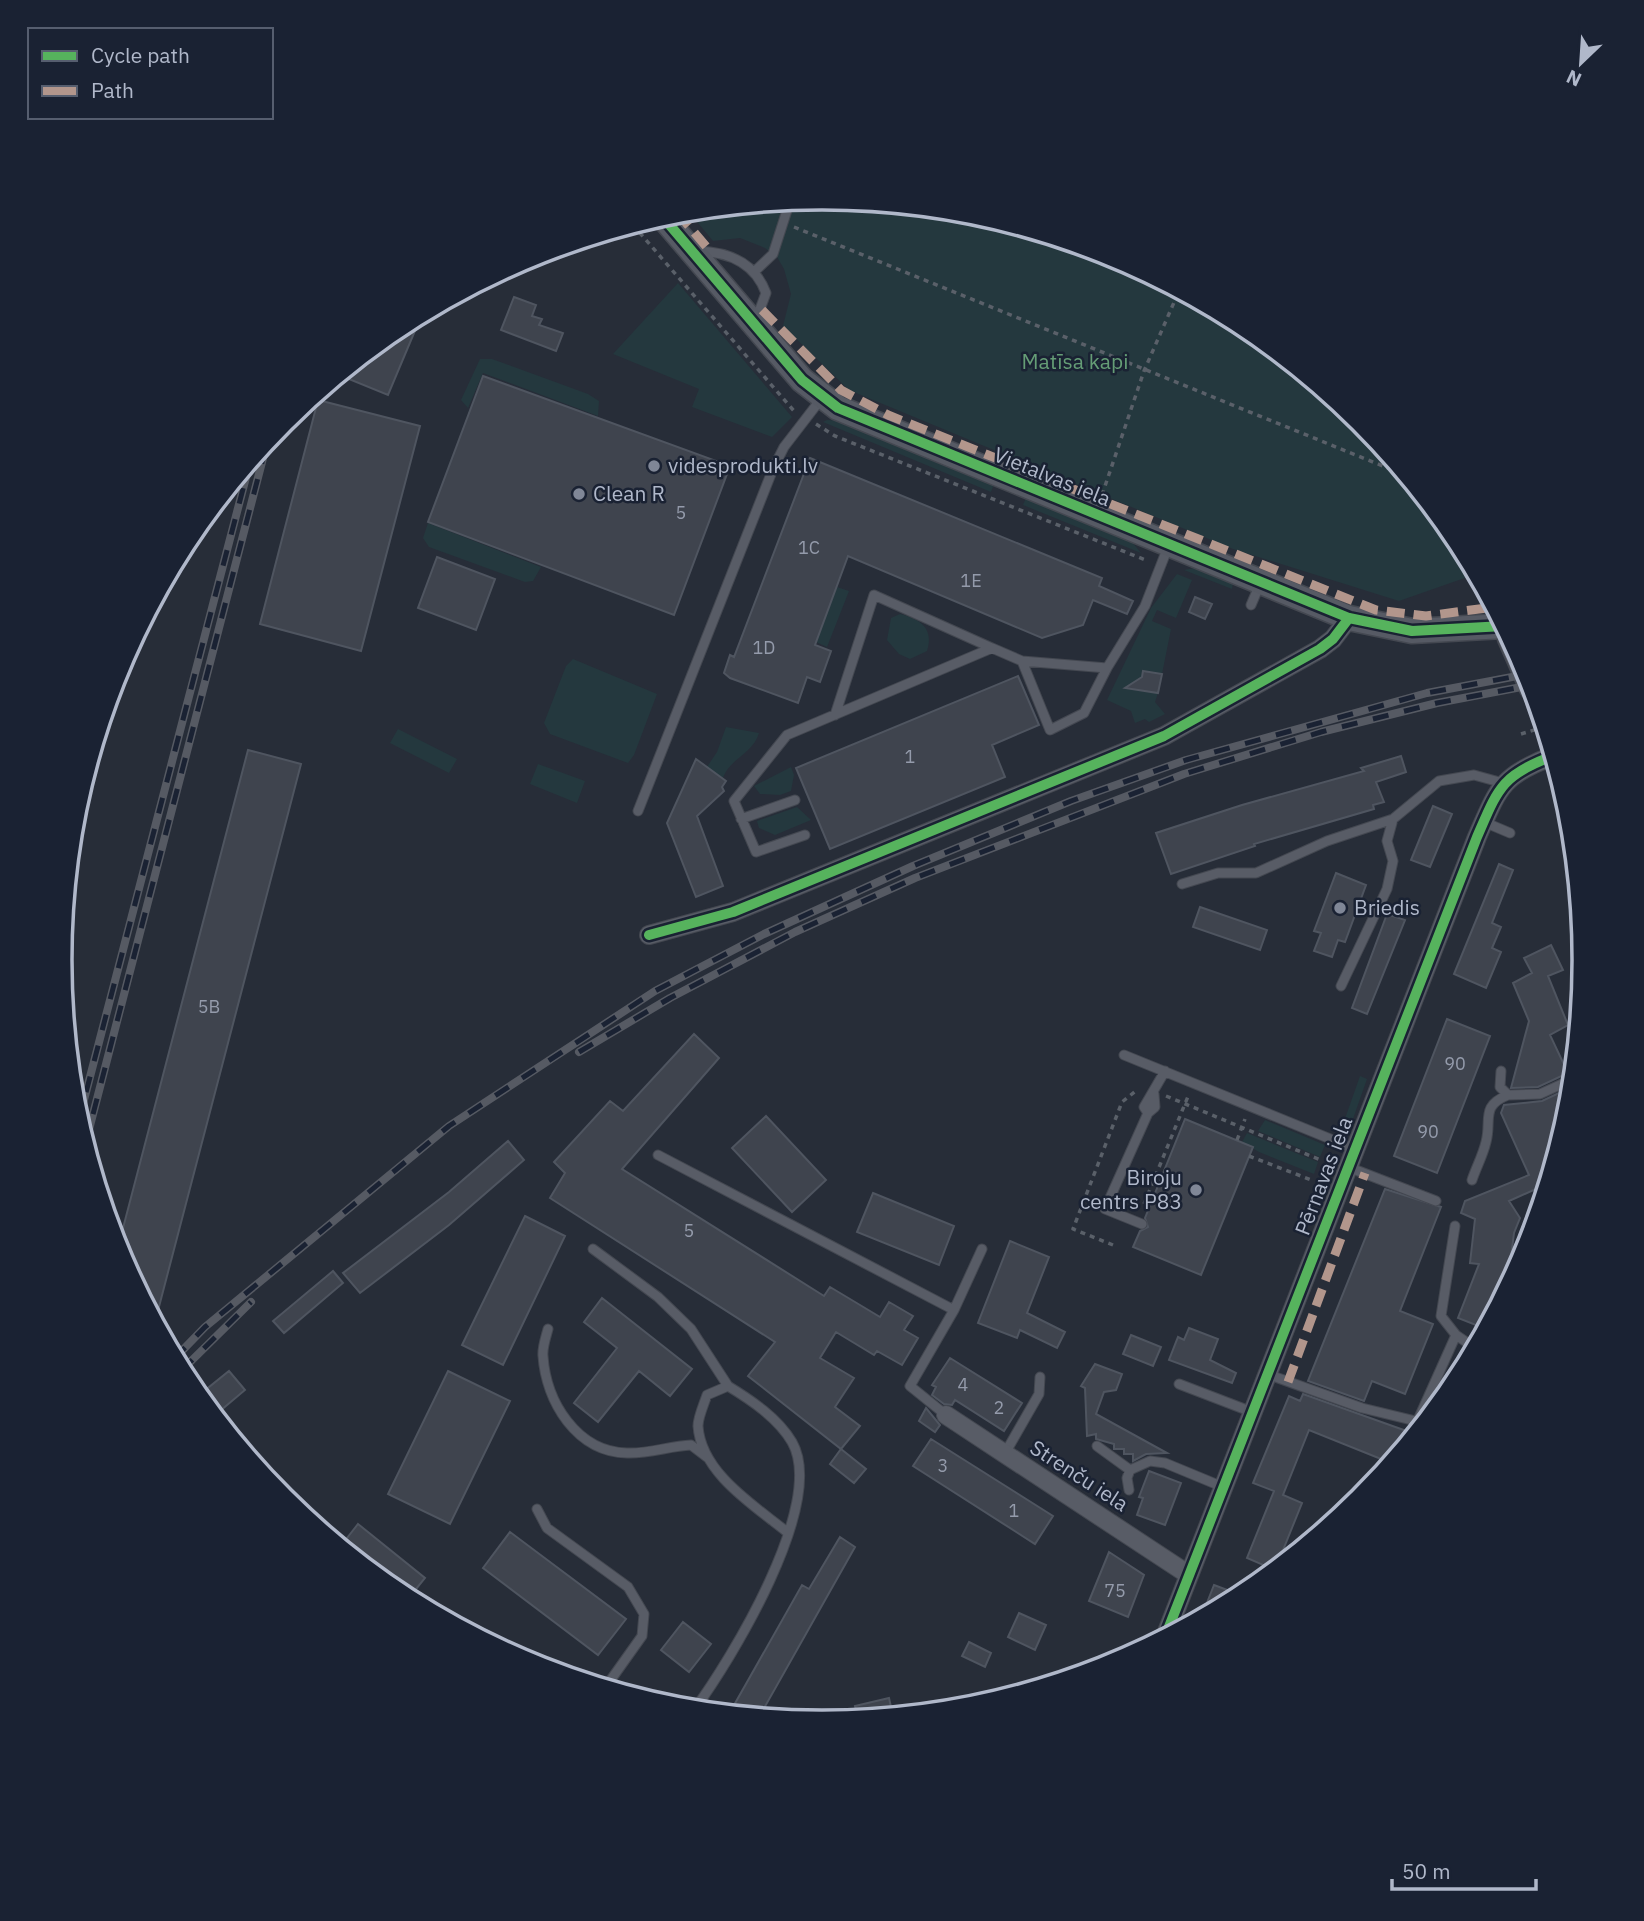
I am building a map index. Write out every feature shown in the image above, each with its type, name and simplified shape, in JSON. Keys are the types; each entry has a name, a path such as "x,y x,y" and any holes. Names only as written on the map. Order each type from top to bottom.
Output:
{"street":[{"name":"Vietalvas iela","path":"671,226 802,380 822,397 870,423 1168,545 1255,595 1412,631 1494,627"},
{"path":"649,935 733,912 1164,736 1320,649 1334,639 1349,618"},
{"path":"1503,783 1521,770 1545,760"},
{"name":"Pērnavas iela","path":"1170,1625 1483,822 1503,783"},
{"name":"Strenču iela","path":"946,1415 1189,1575"}],"lane":[{"path":"754,272 774,254 787,211"},
{"path":"691,251 726,254 744,262 754,272 766,293 765,302 753,324"},
{"path":"638,811 773,469 784,447 822,397"},
{"path":"1022,661 1050,730 1084,713 1107,668 1145,606 1168,545"},
{"path":"835,715 874,595 1022,661 1107,668"},
{"path":"805,835 756,852 734,800 787,736 992,648"},
{"path":"1182,884 1218,873 1256,873 1327,841 1393,819 1439,781 1474,775 1503,783"},
{"path":"741,819 795,800"},
{"path":"1341,986 1387,889 1393,861 1387,842 1393,819"},
{"path":"1483,822 1510,833"},
{"path":"1124,1055 1193,1083 1231,1102 1250,1106 1355,1149"},
{"path":"1142,1224 1105,1209 1148,1113 1154,1107 1155,1093 1165,1071"},
{"path":"1501,1071 1500,1087 1508,1095"},
{"path":"1472,1180 1487,1141 1488,1111 1497,1100 1508,1095 1540,1094 1562,1084"},
{"path":"658,1155 954,1310"},
{"path":"1348,1167 1436,1201"},
{"path":"1455,1226 1441,1316 1455,1335 1467,1343"},
{"path":"593,1249 658,1297 682,1321 728,1386 774,1420 792,1443 800,1464 794,1510 781,1556 738,1644 701,1700"},
{"path":"946,1415 910,1386 954,1310 982,1249"},
{"path":"548,1329 542,1355 561,1415 572,1429 593,1443 624,1454 691,1445 709,1460 727,1481 787,1532"},
{"path":"1430,1399 1455,1335"},
{"path":"1268,1374 1362,1408 1414,1420"},
{"path":"1004,1454 1039,1394 1040,1377"},
{"path":"1179,1384 1252,1412"},
{"path":"709,1460 698,1425 707,1395 728,1386"},
{"path":"1097,1446 1130,1470"},
{"path":"1129,1490 1127,1478 1130,1470 1150,1461 1165,1463 1223,1488"},
{"path":"537,1509 547,1528 628,1587 644,1614 642,1636 611,1680"}],"path":[{"path":"783,222 1388,468"},
{"path":"1100,500 1144,371 1175,299"},
{"path":"1521,734 1535,730"},
{"path":"1144,1204 1193,1083"},
{"path":"1113,1245 1073,1230 1122,1102 1142,1086 1323,1161"},
{"path":"1237,1140 1250,1106"},
{"path":"1249,1156 1314,1181"}],"green space":[{"name":"Matīsa kapi","path":"773,212 871,212 920,217 1016,236 1109,267 1197,311 1239,337 1317,396 1386,466 1417,504 1467,577 1399,601 1233,549 849,390 783,326 791,294 784,269 777,257 765,248 740,238 713,241 697,222"},
{"path":"678,283 792,417 772,437 692,407 699,389 613,354"},
{"path":"480,359 492,359 588,394 599,401 598,416 483,373 468,408 461,400"},
{"path":"841,421 994,484 991,492 823,422"},
{"path":"1026,498 1132,542 1141,553 1023,505"},
{"path":"428,523 541,567 533,581 525,582 429,547 423,538"},
{"path":"1194,568 1233,583 1232,589 1184,570"},
{"path":"1177,574 1192,580 1176,618 1157,610 1152,621 1171,629 1162,674 1143,671 1140,690 1158,693 1155,702 1165,714 1149,722 1145,719 1135,723 1131,711 1107,700 1151,608"},
{"path":"837,587 849,591 827,647 816,642"},
{"path":"900,614 920,622 929,637 927,651 910,659 899,654 887,640 891,618"},
{"path":"573,659 657,694 634,755 628,763 550,734 544,723 566,666"},
{"path":"726,727 759,733 752,746 730,766 723,778 707,767 717,752"},
{"path":"398,729 457,759 449,773 390,743"},
{"path":"538,764 585,781 577,803 530,784"},
{"path":"791,767 794,775 791,791 780,795 760,794 754,786"},
{"path":"797,807 811,820 775,835 759,828 757,821"},
{"path":"1360,1076 1367,1079 1348,1133 1341,1130"},
{"path":"1265,1120 1325,1145 1320,1157 1258,1131"},
{"path":"1247,1133 1318,1162 1314,1174 1259,1152 1242,1142"}],"building":[{"path":"514,297 536,305 532,316 542,319 539,325 563,333 556,351 501,330"},
{"path":"415,331 388,395 348,379"},
{"name":"Clean R","path":"483,376 730,466 674,615 428,522"},
{"path":"322,401 420,426 361,651 260,624 316,406"},
{"path":"810,458 1102,578 1099,586 1133,601 1127,614 1093,600 1083,625 1042,638 848,556 815,645 831,651 820,682 807,677 798,703 730,678 724,673 730,655 734,657"},
{"path":"437,557 495,579 476,630 418,608"},
{"path":"1195,597 1212,604 1205,619 1189,612"},
{"path":"1143,671 1162,674 1158,693 1125,688 1142,677"},
{"path":"1018,676 1039,725 992,745 1005,777 830,849 796,768"},
{"path":"248,750 301,764 158,1310 122,1230"},
{"path":"1401,756 1406,772 1376,782 1384,802 1373,805 1374,809 1254,844 1255,846 1171,874 1156,833 1242,805 1364,771 1361,768"},
{"path":"696,759 726,781 722,787 724,791 697,816 723,886 696,897 667,823"},
{"path":"1433,806 1452,814 1430,867 1411,860"},
{"path":"1499,864 1513,870 1492,923 1501,927 1492,948 1501,952 1486,988 1454,974"},
{"name":"Briedis","path":"1336,873 1366,885 1345,942 1338,940 1332,957 1314,951 1321,933 1314,931"},
{"path":"1200,907 1267,930 1260,950 1193,927"},
{"path":"1387,914 1405,920 1367,1014 1352,1008"},
{"path":"1551,945 1563,970 1548,976 1568,1025 1550,1035 1565,1066 1563,1075 1538,1087 1511,1088 1529,1021 1513,983 1532,973 1524,958"},
{"path":"1447,1019 1490,1036 1437,1173 1394,1156"},
{"path":"694,1034 719,1058 622,1169 824,1296 830,1287 880,1317 889,1302 913,1316 904,1330 918,1338 902,1365 877,1351 874,1355 836,1332 820,1358 854,1378 835,1407 860,1426 841,1449 748,1376 775,1342 550,1198 565,1173 554,1162 610,1101 623,1111"},
{"path":"1560,1092 1547,1155 1536,1189 1509,1201 1520,1218 1514,1233 1511,1257 1477,1326 1458,1318 1479,1264 1470,1263 1475,1219 1461,1213 1465,1201 1529,1175 1501,1113 1504,1105 1542,1101"},
{"path":"766,1116 826,1180 792,1212 732,1148"},
{"name":"Biroju centrs P83","path":"1185,1119 1253,1147 1201,1275 1133,1247 1140,1231 1148,1227 1145,1218"},
{"path":"508,1141 524,1160 449,1225 360,1293 343,1273 449,1192"},
{"path":"1385,1189 1441,1207 1400,1311 1433,1324 1405,1394 1372,1381 1364,1401 1308,1381"},
{"path":"873,1193 954,1226 939,1265 857,1232"},
{"path":"525,1216 565,1236 503,1365 462,1345"},
{"path":"1010,1241 1049,1257 1027,1313 1065,1332 1057,1348 1020,1330 1017,1338 978,1323"},
{"path":"333,1271 343,1283 284,1333 273,1321"},
{"path":"602,1298 692,1369 670,1396 639,1371 598,1422 574,1403 617,1348 584,1322"},
{"path":"1189,1328 1218,1339 1210,1360 1236,1373 1232,1383 1169,1360 1178,1337 1184,1340"},
{"path":"1131,1335 1161,1347 1153,1366 1123,1354"},
{"path":"950,1358 1022,1403 1004,1431 955,1400 952,1405 944,1404 932,1395 936,1387 932,1385"},
{"path":"1095,1364 1122,1374 1116,1390 1104,1392 1096,1414 1167,1453 1146,1454 1133,1461 1133,1454 1124,1454 1124,1449 1114,1449 1114,1444 1096,1439 1096,1434 1087,1436 1085,1388 1081,1386"},
{"path":"229,1371 245,1390 222,1410 207,1389"},
{"path":"448,1371 510,1401 450,1524 388,1494"},
{"path":"1303,1394 1406,1431 1382,1459 1309,1430 1283,1495 1302,1503 1281,1554 1265,1566 1247,1558 1274,1491 1253,1483 1289,1396 1300,1401"},
{"path":"926,1408 940,1425 935,1432 919,1421"},
{"path":"931,1439 1053,1516 1035,1544 913,1466"},
{"path":"841,1449 866,1469 854,1483 830,1464"},
{"path":"1149,1471 1181,1483 1165,1525 1137,1515 1143,1498 1139,1497"},
{"path":"358,1524 425,1578 415,1590 345,1540"},
{"path":"510,1532 626,1619 598,1655 483,1568"},
{"path":"840,1537 855,1547 764,1708 734,1705 802,1585 809,1589"},
{"path":"1109,1552 1144,1575 1128,1617 1089,1601"},
{"path":"1214,1585 1228,1590 1206,1604"},
{"path":"1019,1613 1046,1625 1035,1650 1008,1637"},
{"path":"683,1622 711,1644 689,1672 661,1650"},
{"path":"969,1642 991,1653 985,1667 962,1656"},
{"path":"889,1698 891,1707 856,1710 855,1706"}],"railway":[{"path":"90,1125 262,461"},
{"path":"85,1098 245,482"},
{"path":"182,1351 205,1327 449,1126 655,991 764,934 913,866 1071,801 1186,760 1427,693 1516,676"},
{"path":"579,1052 670,998 795,932 915,878 1184,774 1321,732 1437,703 1520,687"},
{"path":"189,1363 251,1302"}],"marked path":[{"path":"687,223 710,251"},
{"path":"762,310 841,390 888,415 1376,610 1426,616 1484,608"},
{"path":"1288,1382 1365,1173"}],"cycle path":[{"path":"671,226 802,380 838,408 1349,618 1412,631 1494,627"},
{"path":"649,935 733,912 1164,736 1320,649 1333,639 1349,618"},
{"path":"1170,1625 1477,837 1503,786 1522,770 1545,759"}],"place":[{"name":"videsprodukti.lv","path":"654,466"},
{"name":"Clean R","path":"579,494"},
{"name":"Briedis","path":"1340,908"},
{"name":"Biroju centrs P83","path":"1196,1190"}]}
